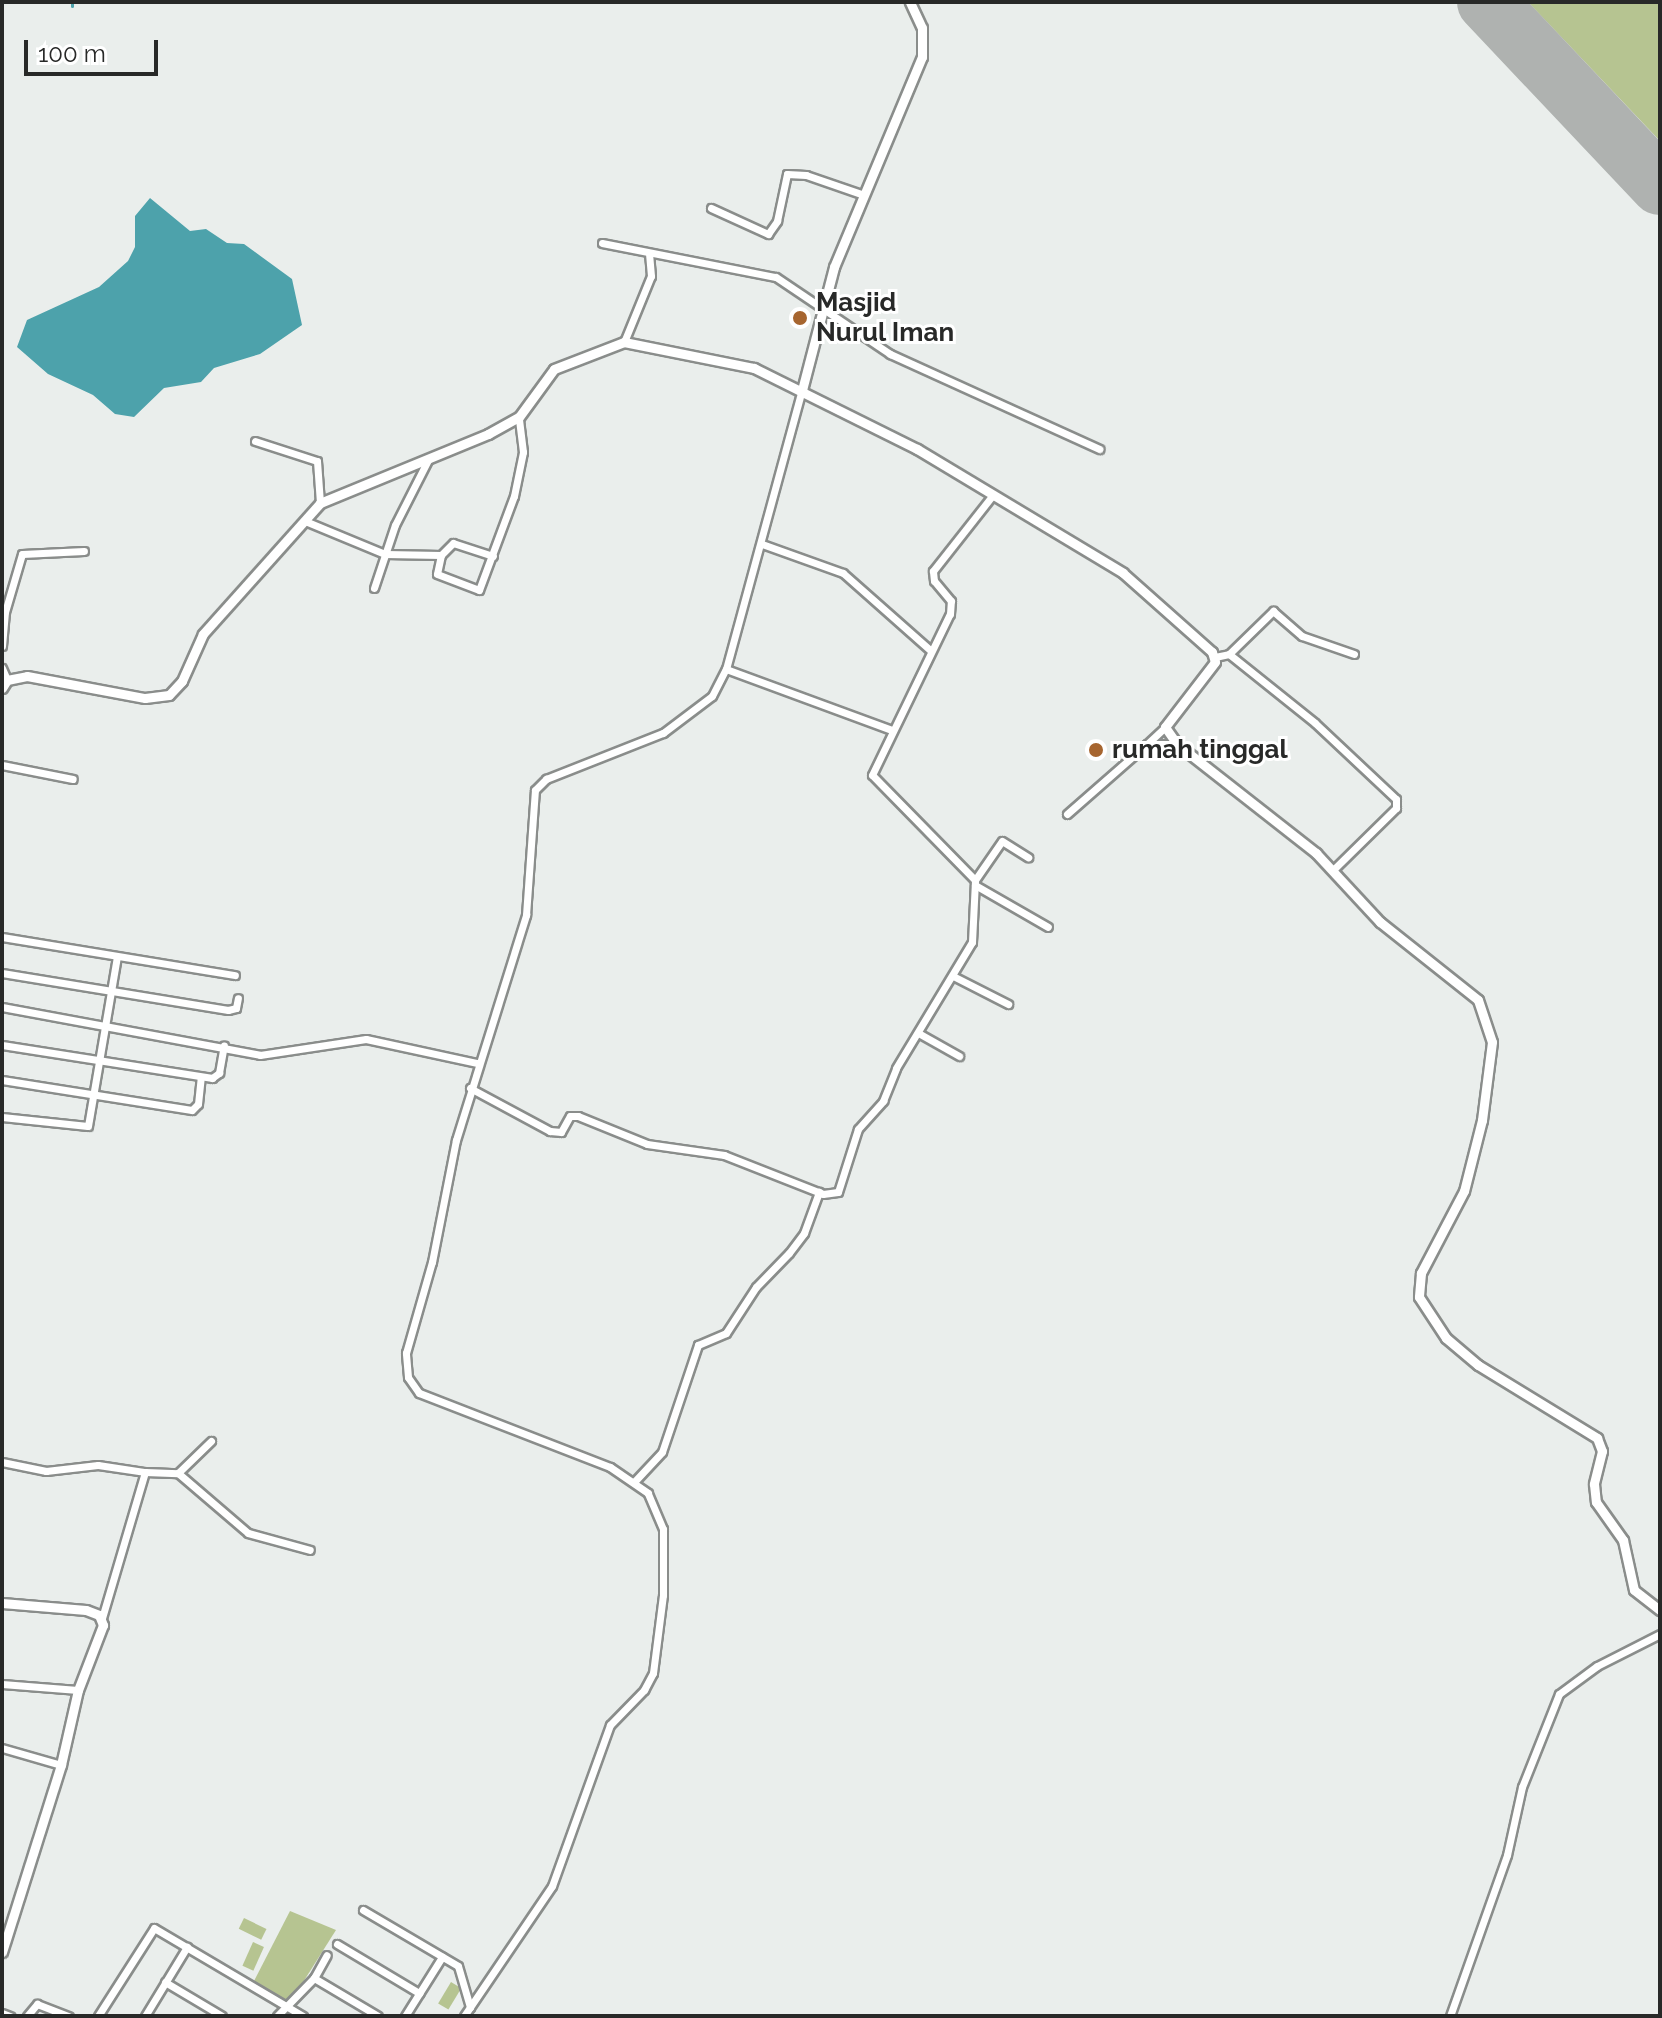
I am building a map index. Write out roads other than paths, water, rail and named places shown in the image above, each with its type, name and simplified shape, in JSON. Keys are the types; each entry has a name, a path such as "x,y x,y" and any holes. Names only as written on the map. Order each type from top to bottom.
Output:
{"street":[{"path":"464,2016 552,1886 610,1725 644,1690 656,1663 663,1529 654,1501 634,1482 564,1446 442,1405 411,1385 406,1353 470,1088 526,915 537,785 679,724 712,696 726,669 762,544 823,306 924,48 922,28 910,2"},
{"path":"711,208 768,234 777,221 787,174 806,175 864,195"},
{"path":"602,243 649,255 757,270 791,284 890,354 1099,449"},
{"path":"624,342 651,276 649,255"},
{"path":"2,668 4,684 27,676 145,698 169,695 182,681 203,634 320,503 519,417 554,369 624,342 754,368 903,441 1140,585 1215,657"},
{"path":"493,556 453,543 441,555 435,572 477,592 493,556 523,452 519,417"},
{"path":"255,441 317,461 320,503"},
{"path":"374,588 385,554 429,458"},
{"path":"992,496 933,571 934,581 952,608 892,730 873,777 940,839 975,882 1048,927"},
{"path":"305,521 385,554 441,555"},
{"path":"762,544 839,570 930,650"},
{"path":"2,646 5,612 22,554 84,551"},
{"path":"1067,814 1165,727 1215,657 1229,654 1273,611 1302,636 1354,654"},
{"path":"1229,654 1315,723 1396,799 1396,808 1334,869"},
{"path":"726,669 892,730"},
{"path":"1165,727 1177,744 1334,869 1388,929 1472,993 1490,1029 1492,1067 1477,1143 1460,1201 1419,1280 1422,1304 1446,1338 1478,1365 1597,1438 1602,1451 1594,1484 1596,1502 1623,1540 1634,1590 1660,1610"},
{"path":"1147,744 1177,744"},
{"path":"2,765 73,779"},
{"path":"470,1088 550,1131 561,1132 570,1116 578,1116 656,1147 729,1157 819,1192 838,1192 858,1129 883,1101 896,1068 920,1034 972,942 975,882 1002,841 1028,857"},
{"path":"2,937 235,975"},
{"path":"2,1117 87,1127 117,957"},
{"path":"2,973 234,1010 238,998"},
{"path":"953,976 1008,1004"},
{"path":"2,1007 274,1056 366,1039 477,1063"},
{"path":"920,1034 959,1056"},
{"path":"2,1045 201,1077 218,1076 224,1045"},
{"path":"2,1080 194,1110 201,1077"},
{"path":"634,1482 662,1452 698,1345 726,1333 756,1287 804,1233 819,1192"},
{"path":"178,1473 211,1441"},
{"path":"2,1462 46,1471 98,1465 178,1473 248,1533 310,1550"},
{"path":"2,1952 61,1765 78,1690 145,1472"},
{"path":"2,1603 71,1608 102,1618"},
{"path":"1450,2016 1507,1855 1522,1787 1559,1694 1597,1666 1660,1634"},
{"path":"2,1684 78,1690"},
{"path":"2,1748 61,1765"},
{"path":"363,1910 461,1970 470,2007"},
{"path":"98,2016 151,1930 187,1947 303,2016"},
{"path":"337,1944 419,1993"},
{"path":"145,2016 187,1947"},
{"path":"277,2016 284,2005 314,1978 327,1955"},
{"path":"405,2016 442,1957"},
{"path":"314,1978 378,2016"},
{"path":"165,1982 222,2016"},
{"path":"27,2016 37,2004 69,2016"},
{"path":"2,2013 10,2016"}],"water":[{"path":"150,198 190,231 206,229 227,243 244,244 292,279 302,325 260,354 214,368 201,382 164,388 134,417 115,414 93,395 48,374 17,347 27,320 99,287 128,261 135,247 135,216"}],"place":[{"name":"Masjid Nurul Iman","path":"800,318"},
{"name":"rumah tinggal","path":"1096,750"}]}
